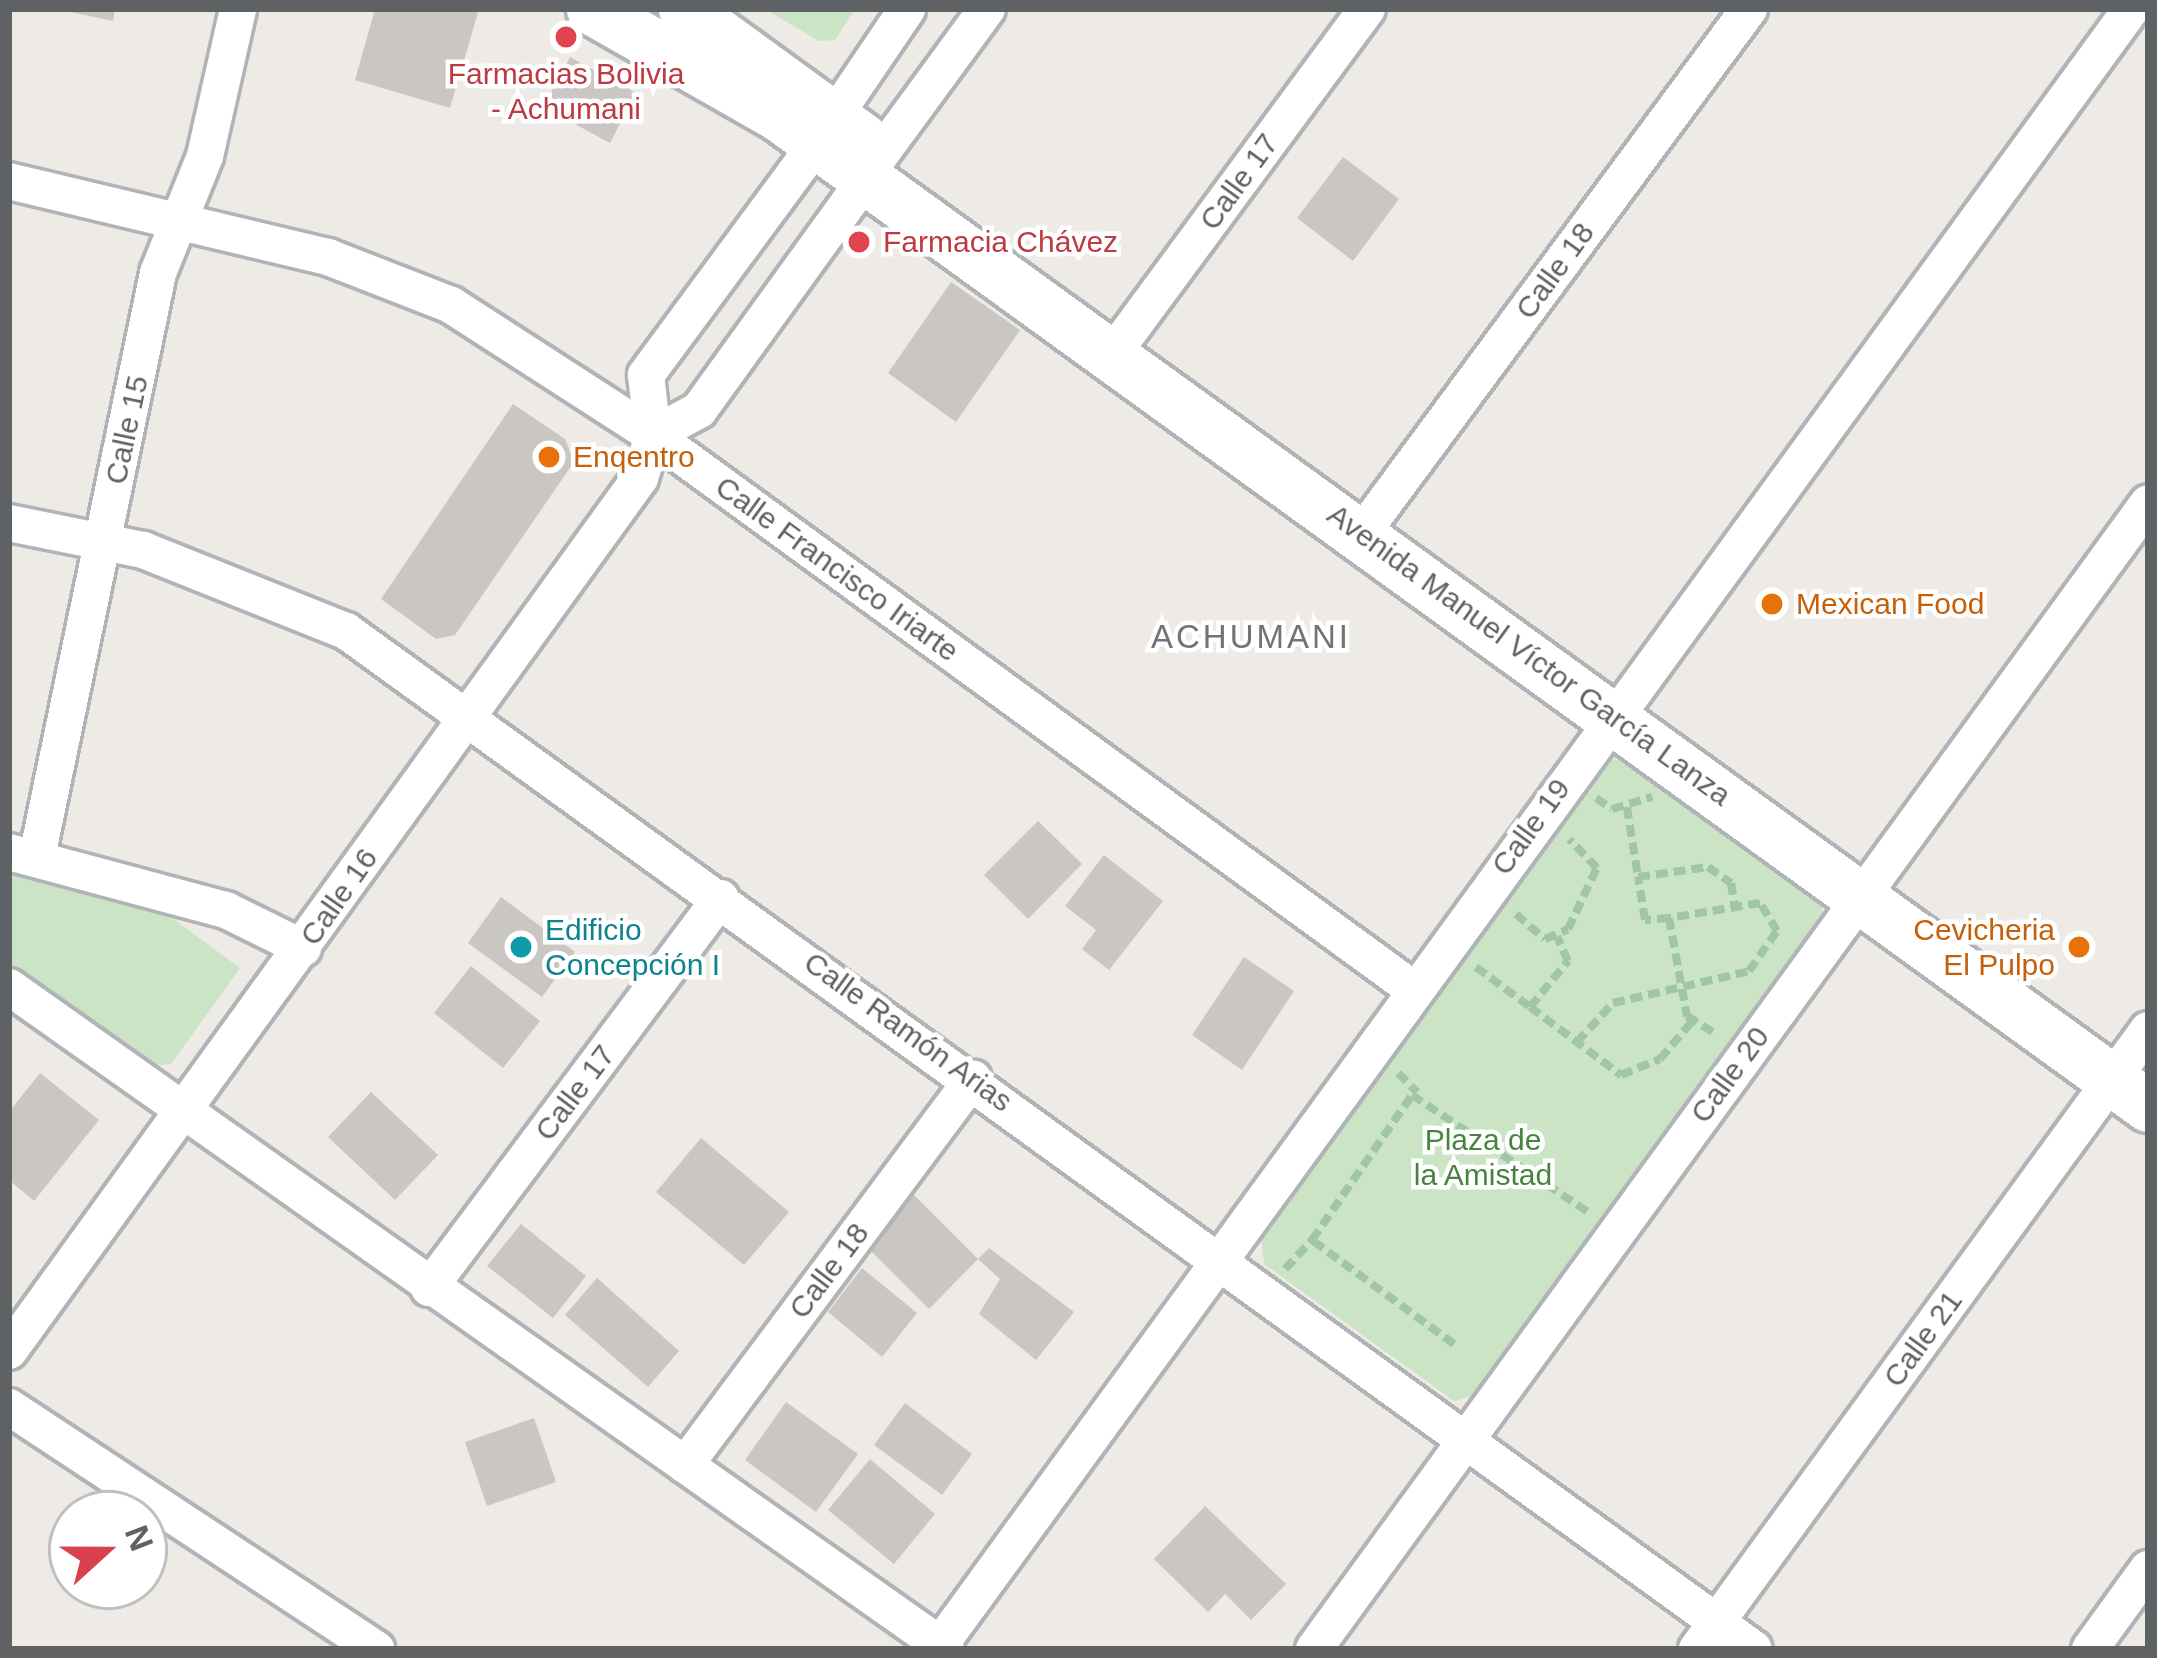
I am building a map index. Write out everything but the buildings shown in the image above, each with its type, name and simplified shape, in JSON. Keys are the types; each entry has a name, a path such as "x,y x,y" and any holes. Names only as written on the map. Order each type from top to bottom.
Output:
{"main road":[{"path":"592,9 826,129"},
{"path":"684,9 870,170"},
{"name":"Avenida Manuel Víctor García Lanza","path":"870,170 907,208 2130,1093"}],"street":[{"name":"Calle 15","path":"23,854 104,541 158,273 181,216 238,9"},
{"name":"Calle 16","path":"9,1351 640,478 653,435 646,375 826,129 907,9"},
{"path":"653,435 700,410 987,9"},
{"name":"Calle 17","path":"1111,356 1367,9"},
{"name":"Calle 18","path":"1362,533 1749,9"},
{"name":"Calle 19","path":"941,1648 1612,714 2131,9"},
{"name":"Calle Francisco Iriarte","path":"9,181 181,216 451,305 653,435 1413,989"},
{"name":"Calle 20","path":"1314,1649 2148,503"},
{"name":"Calle Ramón Arias","path":"9,523 104,541 346,631 469,714 1469,1436 1707,1636 1754,1649"},
{"path":"23,854 226,910 303,948"},
{"name":"Calle 17","path":"429,1288 721,898"},
{"path":"9,987 180,1118 685,1465 941,1648"},
{"name":"Calle 21","path":"1707,1636 2130,1093 2148,1030"},
{"name":"Calle 18","path":"685,1465 973,1078"},
{"path":"9,1407 376,1649"},
{"path":"2090,1649 2148,1569"}],"path":[{"path":"1627,807 1661,786 1645,775"},
{"path":"1582,808 1602,781"},
{"path":"1591,795 1627,807"},
{"path":"1577,1042 1612,1003 1749,971 1777,931 1760,903 1645,920 1627,807"},
{"path":"1550,852 1572,822"},
{"path":"1558,936 1598,868 1562,835"},
{"path":"1638,878 1708,867 1731,883 1735,907"},
{"path":"1503,916 1514,901 1522,928 1558,936"},
{"path":"1669,918 1680,988 1694,1019 1724,1038"},
{"path":"1530,1007 1568,961 1558,936"},
{"path":"1456,980 1480,947"},
{"path":"1469,962 1621,1075 1660,1059 1694,1019"},
{"path":"1711,1056 1736,1021"},
{"path":"1377,1088 1404,1051"},
{"path":"1410,1082 1417,1092 1587,1211"},
{"path":"1288,1265 1417,1092"},
{"path":"1582,1234 1607,1198"},
{"path":"1306,1240 1454,1343"},
{"path":"1269,1259 1303,1284"}],"green space":[{"path":"765,9 855,9 835,40 819,41"},
{"name":"Plaza de la Amistad","path":"1631,756 1819,894 1823,913 1473,1396 1454,1401 1264,1264 1261,1238 1607,761"},
{"path":"9,866 149,901 240,968 171,1064 146,1067 9,964"}],"place":[{"name":"Farmacias Bolivia - Achumani","path":"566,37"},
{"name":"Farmacia Chávez","path":"859,242"},
{"name":"Enqentro","path":"549,457"},
{"name":"Mexican Food","path":"1772,604"},
{"name":"Edificio Concepción I","path":"521,947"},
{"name":"Cevicheria El Pulpo","path":"2079,947"}],"district":[{"name":"ACHUMANI","path":"1251,637"}]}
